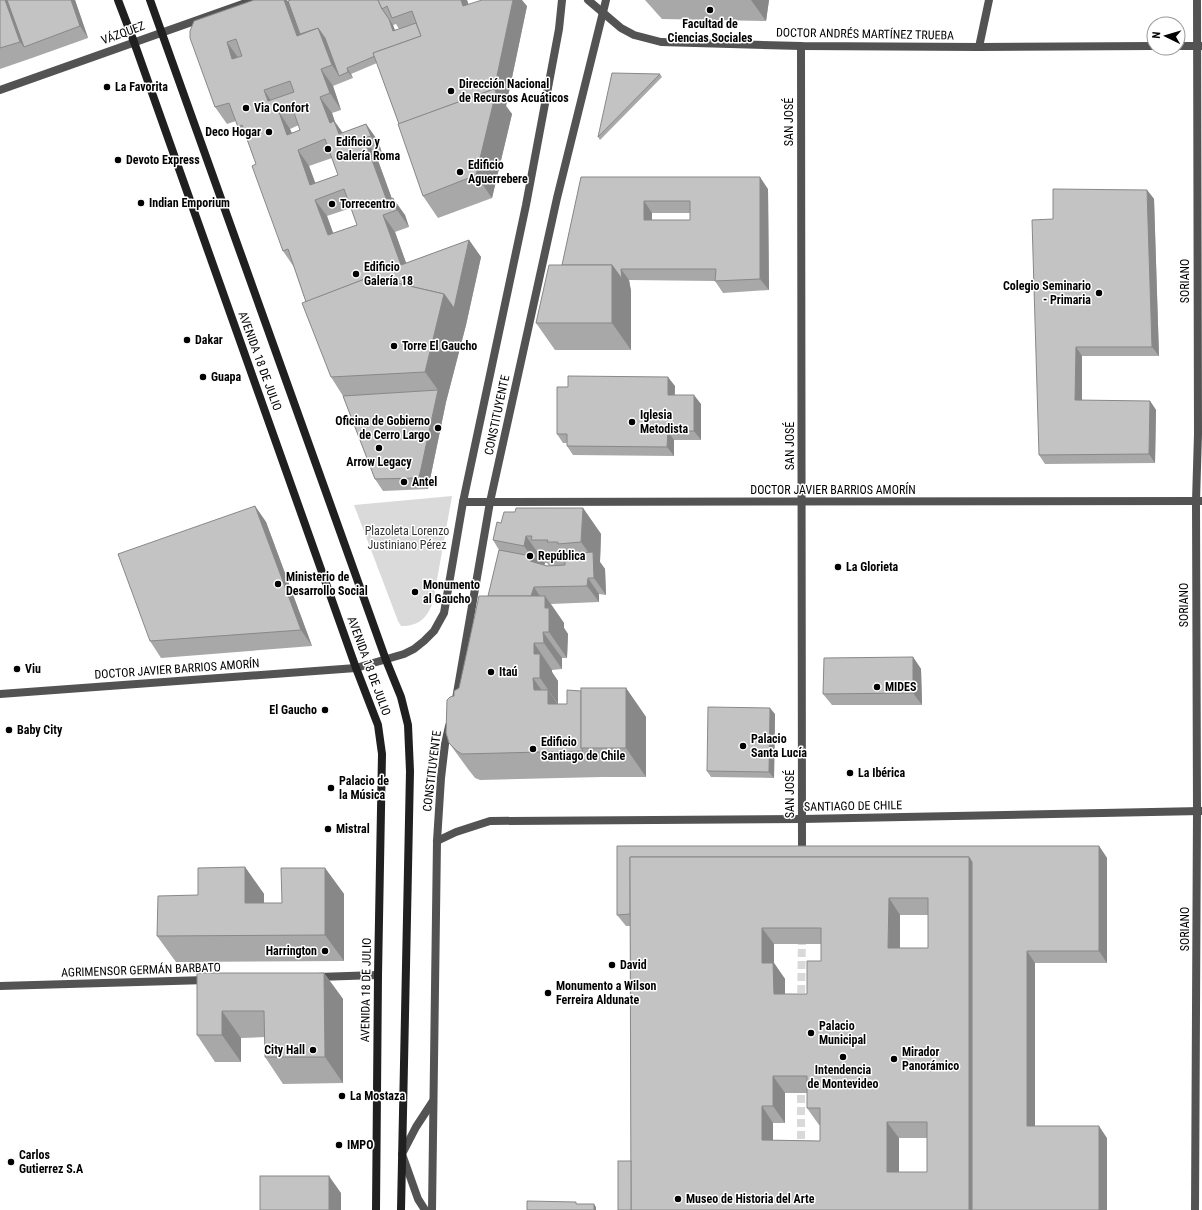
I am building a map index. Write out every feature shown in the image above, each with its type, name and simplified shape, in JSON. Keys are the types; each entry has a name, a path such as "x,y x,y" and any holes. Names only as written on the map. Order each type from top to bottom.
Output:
{"main road":[{"name":"AVENIDA 18 DE JULIO","path":"118,0 356,668 378,725 382,754 376,1210"},
{"name":"AVENIDA 18 DE JULIO","path":"150,0 386,660 401,697 408,725 410,771 401,1210"}],"street":[{"name":"VÁZQUEZ","path":"0,90 254,0"},
{"name":"CONSTITUYENTE","path":"356,668 386,660 414,649 434,630 444,613 463,502 526,205 562,0"},
{"name":"DOCTOR ANDRÉS MARTÍNEZ TRUEBA","path":"588,0 621,28 634,35 661,42 801,46 1146,46"},
{"name":"CONSTITUYENTE","path":"454,706 490,502 557,198 606,0"},
{"path":"979,47 989,0"},
{"name":"SORIANO","path":"1195,1210 1200,811 1198,434 1200,46 1197,0"},
{"name":"SAN JOSÉ","path":"801,46 802,846"},
{"path":"1186,46 1200,46"},
{"name":"DOCTOR JAVIER BARRIOS AMORÍN","path":"463,502 1199,501"},
{"name":"DOCTOR JAVIER BARRIOS AMORÍN","path":"0,694 356,668"},
{"name":"CONSTITUYENTE","path":"437,841 445,744 451,721"},
{"name":"SANTIAGO DE CHILE","path":"437,841 456,832 490,821 802,819 1200,811"},
{"path":"432,1210 437,841"},
{"path":"307,977 378,975"},
{"name":"AGRIMENSOR GERMÁN BARBATO","path":"0,986 212,980"},
{"name":"AVENIDA 18 DE JULIO","path":"425,1210 418,1199 402,1154 416,1127 434,1100"}],"green space":[{"name":"Plazoleta Lorenzo Justiniano Pérez","path":"452,496 433,602 422,620 407,626 401,626 354,505"}],"building":[{"path":"0,0 5,0 20,42 0,48"},
{"path":"7,0 71,0 80,26 24,47"},
{"path":"254,0 284,0 297,36 318,28 332,65 321,69 330,93 320,97 330,123 334,121 339,134 366,124 371,136 364,138 387,201 393,198 397,210 383,215 401,265 469,240 454,308 444,294 370,277 306,302 288,249 283,251 252,166 256,164 242,125 238,127 229,103 215,107 190,38 190,31 194,21","holes":["236,39 242,56 232,59 227,42","290,81 294,92 268,101 264,90","292,107 300,130 287,135 279,112","325,139 338,175 310,185 298,150","344,189 357,225 328,235 315,200"]},
{"path":"378,0 389,19 393,31 416,23 421,36 373,53 375,56 347,68 348,72 339,76 325,38 318,28 300,34 288,1"},
{"path":"378,0 461,0 463,6 482,0 513,0 494,90 399,124 373,53 421,36 412,11 392,18 387,6 382,9"},
{"path":"612,73 660,74 598,137"},
{"path":"494,89 496,92 476,175 423,196 398,124"},
{"path":"581,177 760,177 760,279 715,281 716,269 621,269 622,279 612,265 562,265","holes":["644,201 690,201 690,220 644,220"]},
{"name":"Colegio Seminario - Primaria","path":"1053,189 1147,190 1152,347 1076,347 1075,400 1150,401 1149,454 1039,455 1032,220 1053,219"},
{"path":"549,265 612,265 612,323 536,323"},
{"path":"370,277 444,294 425,372 331,377 302,303"},
{"name":"Iglesia Metodista","path":"568,376 668,377 668,395 694,395 694,431 668,431 667,447 567,446 567,434 557,434 557,387 568,387"},
{"path":"438,390 419,478 375,479 343,396"},
{"path":"255,506 301,630 150,641 118,554"},
{"path":"516,508 583,508 581,542 558,544 558,542 547,542 548,540 531,540 532,536 526,536 524,546 493,540 497,522 501,523 504,512 515,512"},
{"path":"499,550 531,556 530,561 547,566 565,565 565,554 593,552 594,578 588,578 587,586 534,587 531,596 488,596"},
{"path":"479,596 545,596 545,608 549,608 549,632 543,632 544,643 534,643 534,654 540,654 540,678 533,678 534,690 548,690 548,704 567,704 567,690 581,691 581,748 583,751 462,754 449,743 446,733 447,700 454,696 454,691 459,688"},
{"name":"MIDES","path":"913,657 913,693 823,694 824,658"},
{"path":"581,688 626,688 626,748 581,748"},
{"name":"Palacio Santa Lucía","path":"708,707 770,708 769,772 707,771"},
{"path":"617,846 1099,846 1099,951 1027,951 1027,1126 1099,1126 1099,1210 972,1210 972,862 969,857 630,857 630,914 617,915"},
{"name":"Palacio Municipal","path":"630,857 969,857 969,1210 631,1210","holes":["889,898 928,898 928,948 888,948","762,928 821,928 821,961 807,961 807,994 774,994 773,963 762,963","773,1076 807,1076 807,1108 820,1108 820,1141 762,1140 762,1106 773,1106","887,1122 927,1122 927,1172 887,1172"]},
{"path":"245,867 245,903 282,903 281,868 325,868 325,935 157,936 158,896 198,895 198,868"},
{"path":"197,973 324,973 325,1057 265,1057 264,1011 222,1011 222,1035 197,1035"},
{"path":"618,1161 631,1161 631,1210 618,1210"},
{"path":"260,1176 329,1176 329,1210 260,1210"},
{"path":"527,1201 594,1204 594,1210 527,1210"}],"tunnel":[{"path":"801,1005 802,935"},
{"path":"801,1083 801,1151"}],"place":[{"name":"Facultad de Ciencias Sociales","path":"710,10"},
{"name":"La Favorita","path":"107,87"},
{"name":"Dirección Nacional de Recursos Acuáticos","path":"451,91"},
{"name":"Via Confort","path":"246,108"},
{"name":"Deco Hogar","path":"269,132"},
{"name":"Edificio y Galería Roma","path":"328,149"},
{"name":"Devoto Express","path":"118,160"},
{"name":"Edificio Aguerrebere","path":"460,172"},
{"name":"Indian Emporium","path":"141,203"},
{"name":"Torrecentro","path":"332,204"},
{"name":"Edificio Galería 18","path":"356,274"},
{"name":"Colegio Seminario - Primaria","path":"1099,293"},
{"name":"Dakar","path":"187,340"},
{"name":"Torre El Gaucho","path":"394,346"},
{"name":"Guapa","path":"203,377"},
{"name":"Iglesia Metodista","path":"632,422"},
{"name":"Oficina de Gobierno de Cerro Largo","path":"438,428"},
{"name":"Arrow Legacy","path":"379,448"},
{"name":"Antel","path":"404,482"},
{"name":"República","path":"530,556"},
{"name":"La Glorieta","path":"838,567"},
{"name":"Ministerio de Desarrollo Social","path":"278,584"},
{"name":"Monumento al Gaucho","path":"415,592"},
{"name":"Viu","path":"17,669"},
{"name":"Itaú","path":"491,672"},
{"name":"MIDES","path":"877,687"},
{"name":"El Gaucho","path":"325,710"},
{"name":"Baby City","path":"9,730"},
{"name":"Palacio Santa Lucía","path":"743,746"},
{"name":"Edificio Santiago de Chile","path":"533,749"},
{"name":"La Ibérica","path":"850,773"},
{"name":"Palacio de la Música","path":"331,788"},
{"name":"Mistral","path":"328,829"},
{"name":"Harrington","path":"325,951"},
{"name":"David","path":"612,965"},
{"name":"Monumento a Wilson Ferreira Aldunate","path":"548,993"},
{"name":"Palacio Municipal","path":"811,1033"},
{"name":"City Hall","path":"313,1050"},
{"name":"Intendencia de Montevideo","path":"843,1057"},
{"name":"Mirador Panorámico","path":"894,1059"},
{"name":"La Mostaza","path":"342,1096"},
{"name":"IMPO","path":"339,1145"},
{"name":"Carlos Gutierrez S.A","path":"11,1162"},
{"name":"Museo de Historia del Arte","path":"678,1199"}]}
